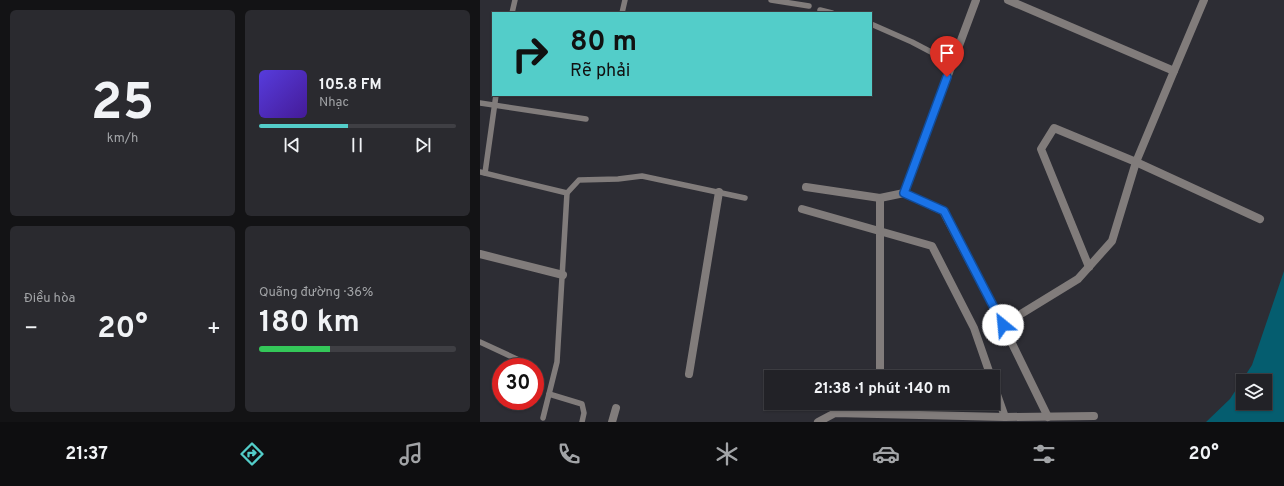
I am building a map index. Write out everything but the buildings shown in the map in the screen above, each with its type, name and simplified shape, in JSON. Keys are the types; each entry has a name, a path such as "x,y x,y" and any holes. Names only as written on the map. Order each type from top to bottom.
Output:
{"street":[{"path":"904,193 976,0"},
{"path":"1008,0 1174,71"},
{"path":"1003,325 1078,279 1112,241 1136,162 1204,0"},
{"path":"1089,267 1041,149 1054,128 1136,162 1260,219"},
{"path":"806,187 880,198 904,193 944,211 1003,325 1048,417"},
{"path":"689,374 719,192"},
{"path":"880,198 880,370"},
{"path":"802,209 932,246 974,328 989,370"},
{"path":"480,254 563,275"},
{"path":"1000,403 1005,418"},
{"path":"612,422 616,408"},
{"path":"818,422 835,413 881,413 1005,418 1094,416"}],"lane":[{"path":"512,12 515,0"},
{"path":"622,12 625,0"},
{"path":"771,0 809,6"},
{"path":"820,10 828,12"},
{"path":"872,24 906,38 952,63"},
{"path":"496,96 482,173 567,193"},
{"path":"480,103 586,118"},
{"path":"544,418 557,362 567,193 579,180 618,179 642,176 745,198"},
{"path":"480,342 515,358"},
{"path":"549,394 582,404 584,412 582,422"}],"water":[{"path":"1284,271 1284,422 1206,422 1230,399 1236,390 1236,410 1272,410 1272,374 1246,374 1252,365"}],"route":[{"path":"947,77 904,193 944,211 1003,325"}]}
